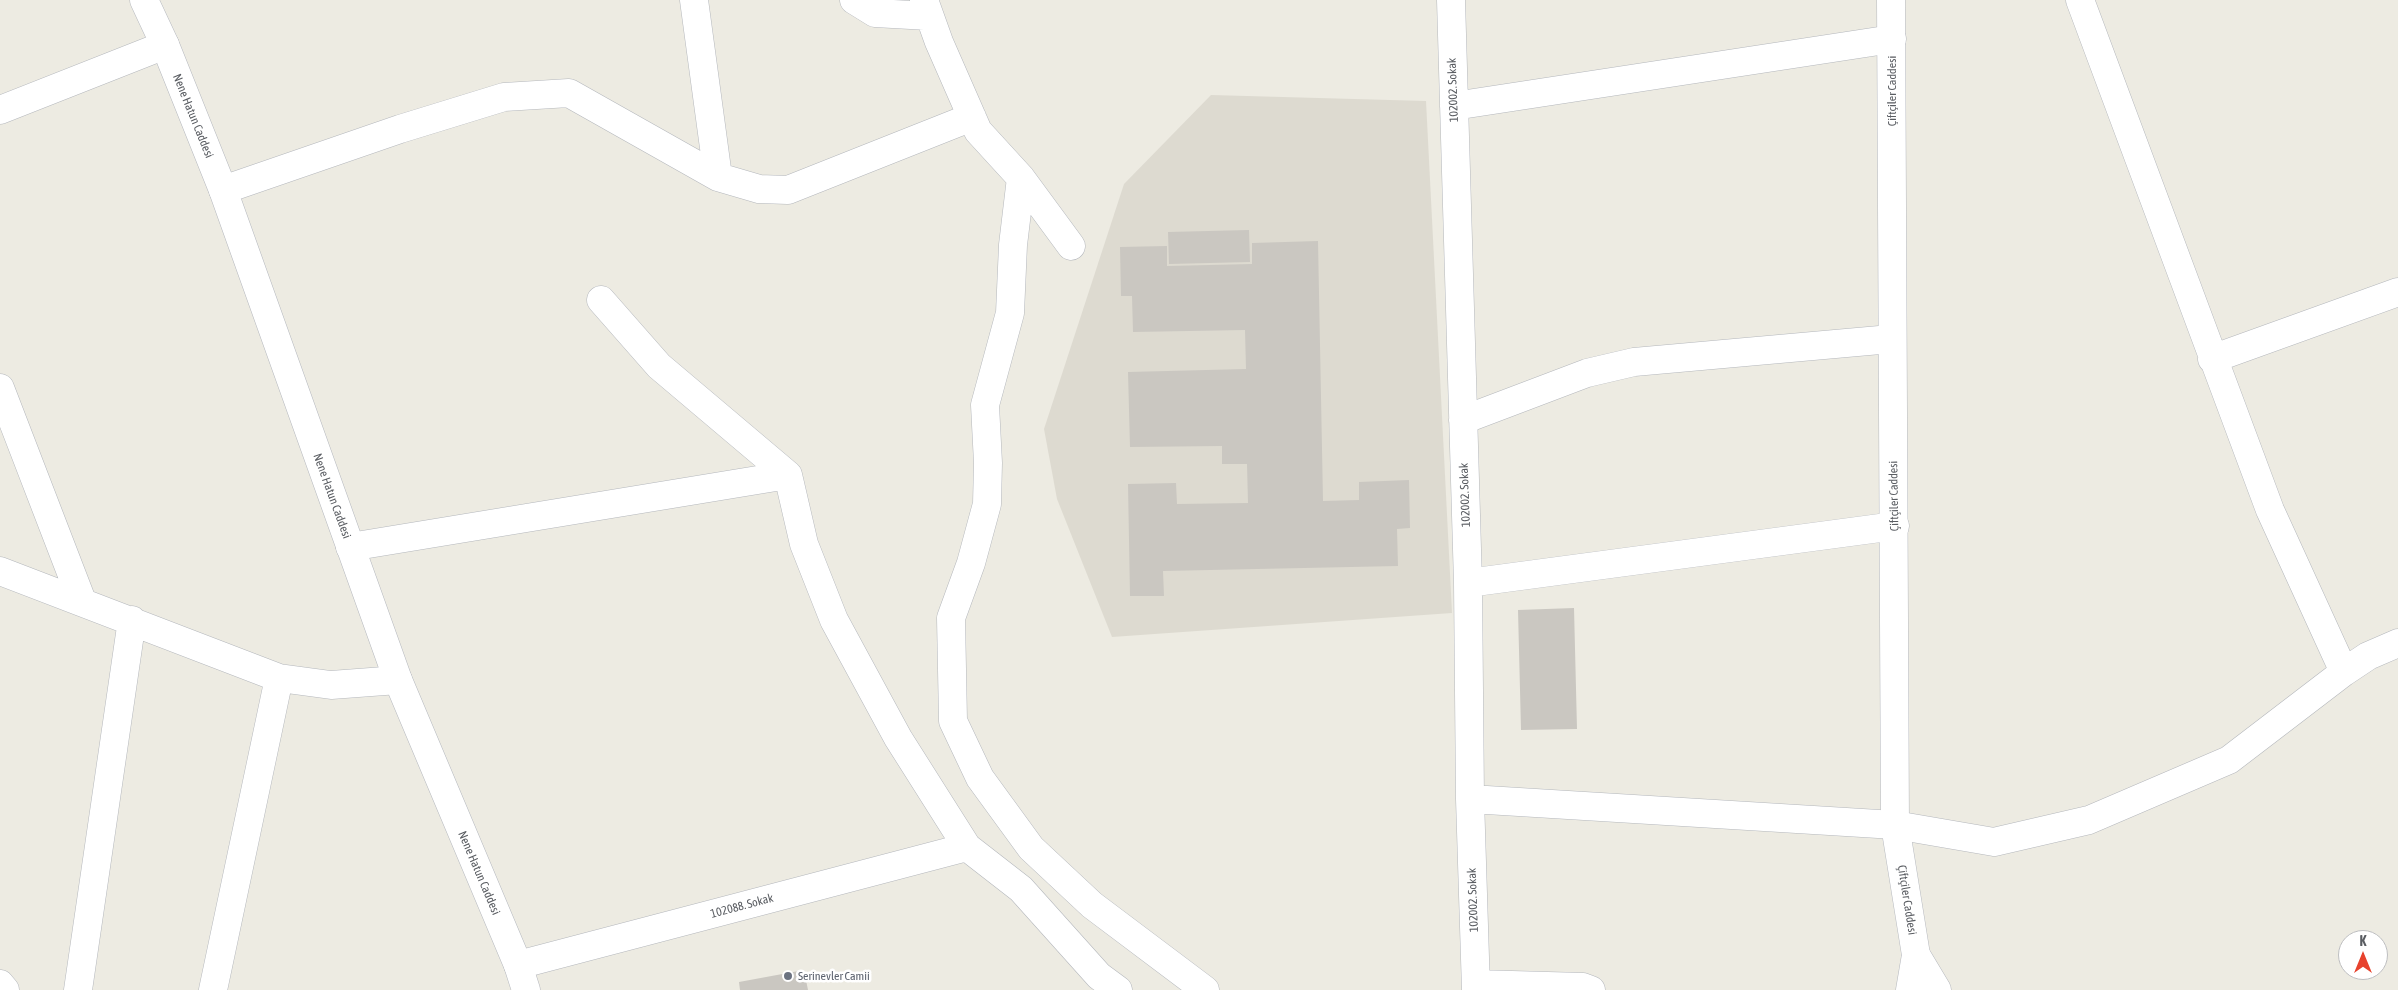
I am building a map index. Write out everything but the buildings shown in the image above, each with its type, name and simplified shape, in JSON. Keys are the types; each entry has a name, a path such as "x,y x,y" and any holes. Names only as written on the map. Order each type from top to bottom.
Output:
{"street":[{"name":"Nene Hatun Caddesi","path":"144,0 165,45 223,190 398,680 522,978"},
{"path":"694,0 718,177"},
{"path":"854,0 875,13 927,8 978,131 1020,178 1071,246"},
{"name":"102002. Sokak","path":"1451,0 1468,583 1470,799 1476,987"},
{"name":"Çiftçiler Caddesi","path":"1891,0 1891,339 1895,526 1895,825 1916,955 1910,990"},
{"path":"2080,0 2212,359 2270,510 2344,672"},
{"path":"1454,106 1892,38"},
{"path":"0,110 165,45"},
{"path":"223,190 400,129 504,97 569,92 718,177 759,189 788,190 972,117"},
{"path":"1020,178 1013,245 1010,313 985,405 988,504 971,563 951,618 954,721 980,778 1031,848 1092,905 1205,990"},
{"path":"2212,359 2398,292"},
{"path":"601,300 659,366 788,475 804,544 834,620 898,738 967,847 1020,889 1102,985"},
{"path":"1463,420 1587,373 1634,362 1891,339"},
{"path":"0,388 82,601"},
{"path":"350,547 788,475"},
{"path":"1468,583 1895,526"},
{"path":"0,571 132,620 279,678 331,685 398,680"},
{"path":"78,990 132,620"},
{"path":"1470,799 1895,825 1994,842 2089,820 2228,760 2344,672 2368,656 2398,644"},
{"path":"213,990 279,678"},
{"name":"102088. Sokak","path":"522,978 967,847"},
{"path":"1916,955 1937,990"},
{"path":"0,984 5,990"},
{"path":"1476,987 1583,987 1592,990"}],"shaded area":[{"path":"1211,95 1426,101 1452,613 1112,637 1057,499 1044,429 1124,184"}],"place":[{"name":"Serinevler Camii","path":"788,976"}]}
